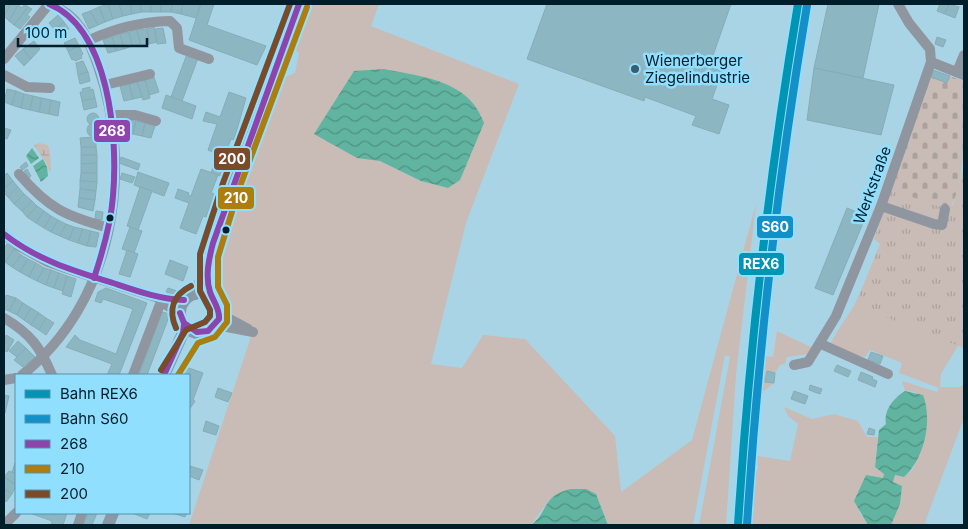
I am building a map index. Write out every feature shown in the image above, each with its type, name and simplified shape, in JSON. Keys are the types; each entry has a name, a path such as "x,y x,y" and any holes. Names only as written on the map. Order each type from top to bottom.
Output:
{"main road":[{"path":"164,374 183,333 184,325 180,313 209,256 232,186 299,4"},
{"path":"169,374 192,336 213,328 220,314 209,289 209,256"},
{"path":"189,297 202,293 212,297"},
{"path":"184,325 192,332 199,333"}],"street":[{"path":"4,59 49,4 62,8 70,14 89,40 105,86 112,115 115,154 113,205 109,228 94,278 80,307 44,357 23,374"},
{"path":"898,4 909,23 930,49 931,62 961,73 964,55"},
{"path":"89,40 122,26 170,21 177,28 179,48 209,59"},
{"name":"Werkstraße","path":"794,365 808,362 821,344 836,316 881,206 931,62"},
{"path":"105,86 150,74"},
{"path":"4,75 27,88 50,88"},
{"path":"112,115 135,115 156,122"},
{"path":"19,174 53,208 70,216 109,228"},
{"path":"881,206 942,225 945,209"},
{"path":"4,234 19,246 48,262 162,299 180,313"},
{"path":"162,299 189,297"},
{"path":"133,374 162,299"},
{"path":"213,328 222,326 253,332 220,314"},
{"path":"4,318 31,338 44,357 52,374"},
{"path":"821,344 888,374"},
{"path":"4,525 15,514"}],"green space":[{"path":"304,4 379,4 371,26 519,84 466,223 431,364 462,368 483,335 525,339 615,436 621,492 692,440 756,204 736,375 726,525 699,525 730,357 725,355 693,525 608,525 599,501 571,489 550,499 531,525 189,525 253,330 228,312 216,289 220,251 224,246 231,221 235,194 284,78 295,73 299,53 293,47","holes":["380,161 448,188 421,181"]},
{"path":"933,70 964,81 962,169 954,201 947,210 891,190"},
{"path":"39,143 48,145 51,171 49,172 47,164 34,145"},
{"path":"964,166 964,348 855,305 880,244 874,239 891,190 947,209 949,204 953,205"},
{"path":"860,294 964,348 958,346 941,374 940,387 960,387 964,384 964,418 924,525 891,525 900,504 902,486 893,482 895,475 904,477 913,469 927,426 916,392 905,391 902,381 937,392 939,388 899,373 902,363 870,350 865,357 841,351 830,344"},
{"path":"777,331 815,349 808,354 787,357 785,364 780,365 775,373 767,372 765,382 774,383 763,392 759,402 745,525 743,525 748,471 750,471 751,465 748,465 763,356 773,357"},
{"path":"784,407 812,419 834,414 858,421 867,437 878,437 875,467 884,474 883,478 866,475 859,512 868,525 750,525 752,483 758,467 757,456 790,461 798,424 788,416"}],"water":[{"path":"384,69 429,78 443,83 456,89 468,98 477,109 484,123 460,180 448,188 421,181 380,161 357,158 314,134 354,71"},
{"path":"32,148 39,158 31,164 26,156"},
{"path":"43,159 47,167 48,176 41,182 33,166"},
{"path":"905,391 923,395 927,416 925,439 917,460 911,469 904,477 895,475 893,482 902,486 900,504 891,525 868,525 854,501 866,475 883,478 884,474 875,467 879,430 886,424 886,414 890,405"},
{"path":"571,489 586,489 596,494 608,525 531,525 541,515 550,500 561,492"}],"building":[{"path":"4,4 11,4 4,16"},
{"path":"11,4 19,4 9,21 4,16"},
{"path":"25,4 28,7 14,25 9,21 18,5 22,8"},
{"path":"108,4 113,19 105,22 99,7"},
{"path":"108,4 119,4 123,16 113,19"},
{"path":"119,4 130,4 132,14 123,16"},
{"path":"130,4 140,4 142,12 132,14"},
{"path":"140,4 151,4 151,12 142,12"},
{"path":"151,4 161,4 161,12 151,12"},
{"path":"161,4 172,4 171,12 161,12"},
{"path":"172,4 183,4 181,14 171,12"},
{"path":"183,4 201,4 196,18 181,14"},
{"path":"201,4 214,4 207,25 266,46 257,65 189,40"},
{"name":"Wienerberger Ziegelindustrie","path":"547,4 731,4 709,67 722,71 712,99 729,105 719,134 692,125 696,116 645,97 644,101 527,59"},
{"path":"828,4 879,4 863,78 814,68"},
{"path":"940,4 949,4 945,14 937,11"},
{"path":"949,4 959,7 955,18 945,14"},
{"path":"28,7 32,9 27,15 30,17 20,29 14,25"},
{"path":"99,7 105,22 98,25 90,11"},
{"path":"90,11 98,25 89,29 82,14"},
{"path":"58,15 64,22 55,30 49,23"},
{"path":"64,22 69,29 60,36 55,30"},
{"path":"154,27 157,42 149,44 147,29"},
{"path":"163,28 166,43 157,44 155,29"},
{"path":"137,29 140,44 132,46 129,32"},
{"path":"147,29 149,44 141,46 137,30"},
{"path":"129,32 132,46 124,49 120,34"},
{"path":"120,34 124,49 116,51 112,37"},
{"path":"112,37 116,51 108,53 103,40"},
{"path":"937,37 946,40 943,47 935,44"},
{"path":"75,38 79,46 68,51 64,43"},
{"path":"34,41 40,49 31,59 23,49"},
{"path":"79,46 83,54 82,58 75,61 74,59 72,60 68,51"},
{"path":"23,49 31,59 24,66 15,56"},
{"path":"187,54 198,58 182,101 171,97"},
{"path":"83,61 88,72 78,75 76,63"},
{"path":"814,68 894,85 881,135 807,120"},
{"path":"933,70 950,76 947,83 931,77"},
{"path":"88,72 90,81 80,84 78,75"},
{"path":"154,77 159,92 149,95 145,80"},
{"path":"145,80 150,98 143,100 137,82"},
{"path":"137,82 142,97 133,99 129,84"},
{"path":"129,84 133,99 124,101 120,86"},
{"path":"90,87 90,90 93,89 95,98 82,101 80,92 83,92 82,89"},
{"path":"7,89 16,91 12,105 4,102"},
{"path":"16,91 24,94 21,108 12,105"},
{"path":"229,92 246,98 234,140 231,139 224,157 208,150 217,124 203,121 206,112 220,117"},
{"path":"24,94 33,96 30,110 21,108"},
{"path":"166,95 196,106 192,119 162,108"},
{"path":"33,96 42,98 39,112 30,110"},
{"path":"42,98 51,100 49,114 39,112"},
{"path":"95,98 97,107 84,110 82,101"},
{"path":"51,100 60,102 58,116 49,114"},
{"path":"91,113 95,113 99,119 95,125 91,125 87,121 87,117"},
{"path":"128,119 136,121 133,134 125,133"},
{"path":"136,121 145,123 142,136 133,134"},
{"path":"94,123 99,125 101,130 99,135 94,137 89,135 87,130 89,125"},
{"path":"145,123 155,126 151,138 142,136"},
{"path":"4,128 11,130 7,139 4,138"},
{"path":"96,137 96,147 81,147 80,138"},
{"path":"81,147 96,147 97,155 81,155"},
{"path":"218,154 227,157 220,176 211,173"},
{"path":"81,155 97,155 97,163 81,164"},
{"path":"121,157 140,164 138,170 119,163"},
{"path":"26,162 28,166 22,170 20,167"},
{"path":"97,163 97,173 81,173 81,164"},
{"path":"27,169 31,176 29,178 24,171"},
{"path":"201,169 218,175 211,193 215,194 206,217 203,216 196,234 180,228 189,203 175,198 178,189 189,193 188,195 191,196"},
{"path":"138,172 169,183 164,196 134,185"},
{"path":"7,173 13,181 4,188 4,176"},
{"path":"81,173 97,173 97,182 80,181"},
{"path":"122,173 135,177 132,183 120,179"},
{"path":"13,181 18,187 8,197 4,193 4,188"},
{"path":"80,181 97,182 96,191 80,189"},
{"path":"18,187 24,194 14,204 8,197"},
{"path":"140,187 152,191 138,230 127,226"},
{"path":"80,189 96,191 95,200 79,198"},
{"path":"24,194 32,201 22,211 14,204"},
{"path":"79,198 95,200 93,211 78,207"},
{"path":"32,201 37,206 27,217 22,211"},
{"path":"37,206 44,211 36,223 27,217"},
{"path":"847,208 866,216 833,295 815,288"},
{"path":"44,211 51,216 44,228 36,223"},
{"path":"96,211 103,212 102,220 95,219"},
{"path":"51,216 58,220 51,232 44,228"},
{"path":"58,220 66,224 60,236 51,232"},
{"path":"66,224 74,227 69,240 60,236"},
{"path":"74,227 83,229 78,243 69,240"},
{"path":"130,227 142,231 134,253 122,249"},
{"path":"83,229 91,231 87,246 78,243"},
{"path":"91,231 99,233 96,247 87,246"},
{"path":"7,244 14,249 5,262 4,248"},
{"path":"14,249 21,255 12,267 5,262"},
{"path":"127,250 138,254 130,277 119,274"},
{"path":"21,255 28,259 20,272 12,267"},
{"path":"28,259 36,263 29,277 20,272"},
{"path":"170,260 188,267 183,281 165,274"},
{"path":"36,263 44,268 37,281 29,277"},
{"path":"44,268 51,270 46,285 37,281"},
{"path":"51,270 59,273 54,288 46,285"},
{"path":"59,273 67,276 63,291 54,288"},
{"path":"67,276 76,279 71,297 62,294"},
{"path":"106,288 147,303 119,374 107,374 112,364 66,347 75,335 80,340 116,354 133,309 103,299 101,303 95,301 98,292"},
{"path":"168,288 177,291 176,295 166,292"},
{"path":"6,295 16,298 9,311 4,309"},
{"path":"16,298 23,303 17,315 9,311"},
{"path":"23,303 31,308 24,320 17,315"},
{"path":"31,308 39,313 31,325 24,320"},
{"path":"162,312 170,314 147,374 139,374"},
{"path":"39,313 46,318 39,330 31,325"},
{"path":"46,318 54,323 46,335 39,330"},
{"path":"6,335 14,340 7,352 4,350"},
{"path":"18,341 26,348 17,357 9,351"},
{"path":"26,348 35,357 23,367 14,360"},
{"path":"871,352 883,356 880,364 868,360"},
{"path":"837,365 851,371 848,377 834,371"},
{"path":"186,367 203,373 193,400 195,401 190,408 190,374 183,374"},
{"path":"767,371 775,373 774,383 765,382"},
{"path":"861,372 873,377 872,379 877,381 875,387 858,380"},
{"path":"810,385 822,389 820,394 809,390"},
{"path":"218,388 232,393 228,402 215,397"},
{"path":"794,391 808,396 805,404 791,399"},
{"path":"4,395 9,396 5,413 4,412"},
{"path":"206,421 219,426 216,435 203,431"},
{"path":"869,428 875,430 874,435 867,434"},
{"path":"15,463 15,474 12,472"},
{"path":"190,466 203,470 199,480 190,476"},
{"path":"9,471 15,474 15,484 4,477"},
{"path":"4,477 15,484 12,494 4,488"},
{"path":"4,488 12,494 6,502 4,500"},
{"path":"33,514 67,514 63,525 51,525 52,521"},
{"path":"88,514 97,514 92,525 83,525"},
{"path":"134,514 150,514 147,519"},
{"path":"175,514 186,514 185,517"}],"rail line":[{"name":"REX6","path":"738,525 748,394 761,264 798,4"},
{"name":"S60","path":"747,525 770,265 807,5"}],"transit line":[{"name":"268","path":"49,4 69,17 85,37 97,61 106,88 111,117 114,145 112,206 106,237 94,278"},
{"name":"200","path":"161,370 186,330 205,322 210,316 210,310 200,291 200,254 223,183 290,4"},
{"name":"268","path":"180,313 184,323 197,332 208,331 219,319 208,280 208,267 213,243 299,4"},
{"name":"210","path":"179,374 198,343 215,337 227,322 227,305 218,287 218,257 239,189 307,7"},
{"name":"268","path":"4,234 29,251 70,269 148,294 184,300"},
{"name":"200","path":"176,328 172,309 176,298 191,286"},
{"name":"268","path":"164,374 183,333 184,325"}],"place":[{"name":"Wienerberger Ziegelindustrie","path":"635,69"}]}
